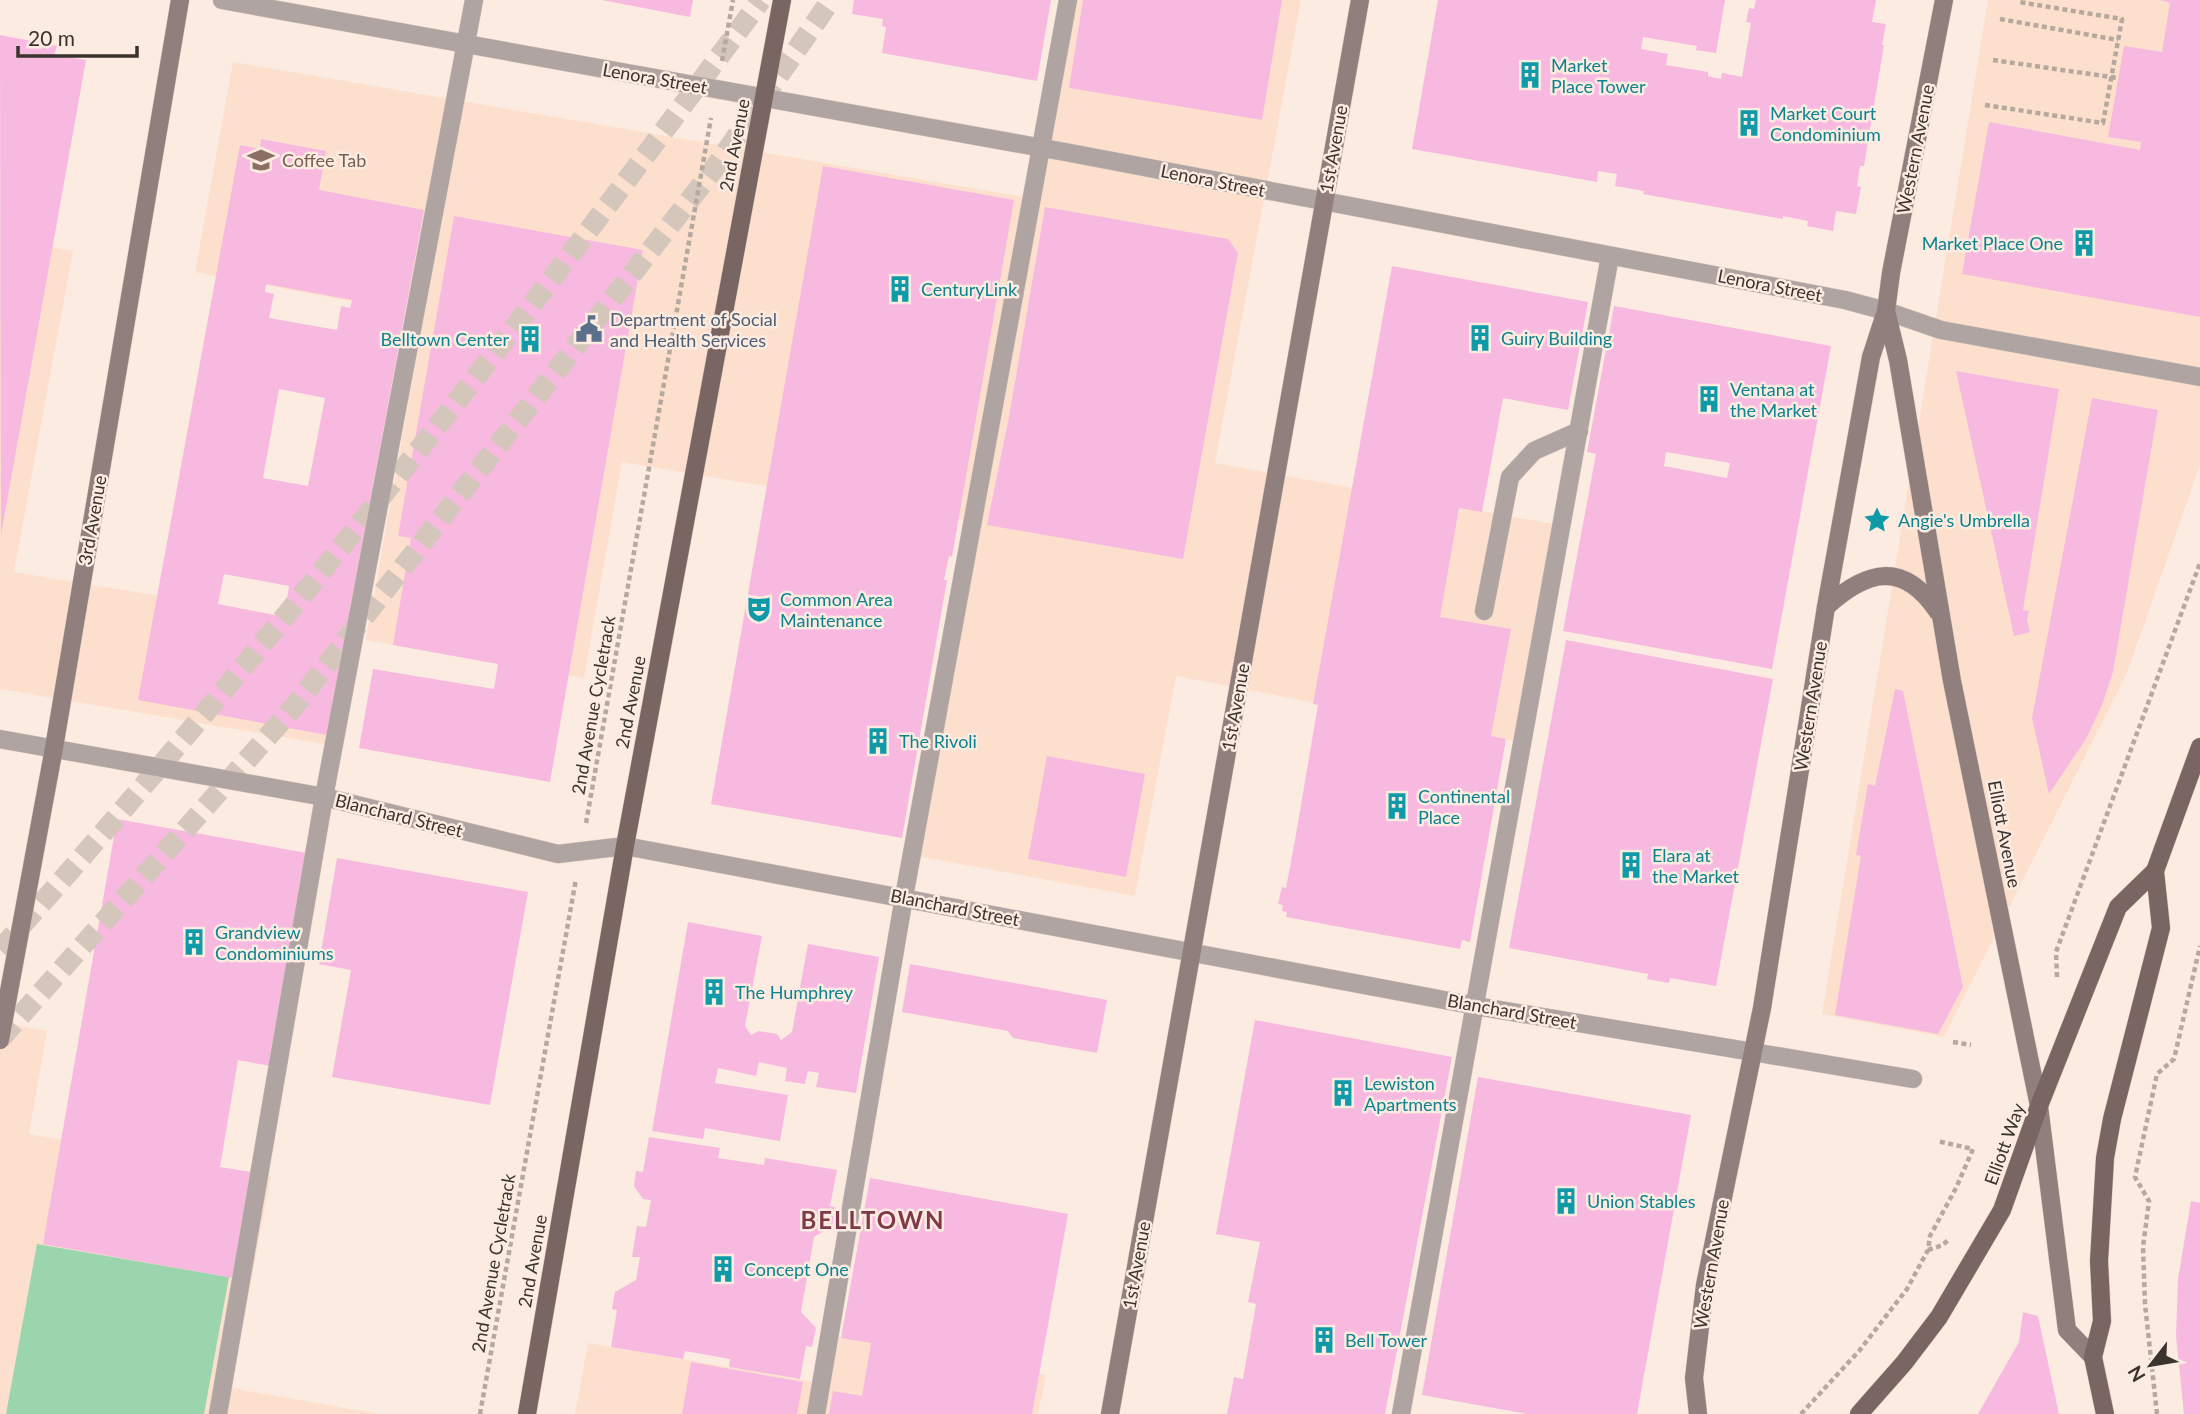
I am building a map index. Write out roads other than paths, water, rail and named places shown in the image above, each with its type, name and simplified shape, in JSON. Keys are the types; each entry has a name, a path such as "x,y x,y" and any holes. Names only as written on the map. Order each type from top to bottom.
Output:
{"main road":[{"name":"3rd Avenue","path":"0,1040 54,748 180,0"},
{"name":"2nd Avenue","path":"527,1414 625,846 782,0"},
{"name":"1st Avenue","path":"1110,1414 1360,0"},
{"name":"Western Avenue","path":"1698,1414 1694,1378 1705,1285 1762,1008 1826,607 1871,357 1886,311 1944,0"},
{"name":"Elliott Avenue","path":"1886,311 1898,360 1940,615 2039,1106 2067,1331 2093,1357"},
{"path":"1826,607 1846,589 1866,578 1887,576 1909,582 1927,596 1940,615"},
{"name":"Elliott Way","path":"1859,1414 1904,1363 1939,1317 2002,1210 2039,1106 2118,907 2155,871 2200,747"},
{"name":"Elliott Way","path":"2093,1357 2102,1321 2099,1261 2105,1158 2112,1119 2161,928 2155,871"},
{"path":"2093,1357 2105,1414"}],"street":[{"name":"Lenora Street","path":"222,0 1042,147 1845,300 1886,311 1941,331 2200,377"},
{"path":"218,1414 324,797 474,0"},
{"path":"817,1414 904,897 1068,0"},
{"path":"1401,1414 1611,256"},
{"path":"1484,611 1510,477 1534,451 1579,431"},
{"name":"Blanchard Street","path":"0,739 324,797 558,854 625,846 1476,1006 1913,1079"}],"tunnel":[{"path":"0,950 199,720 296,603 485,365 761,0"},
{"path":"0,1039 293,708 714,169 831,0"}],"place":[{"name":"Market Place Tower","path":"1530,75"},
{"name":"Market Court Condominium","path":"1749,123"},
{"name":"Coffee Tab","path":"261,160"},
{"name":"Market Place One","path":"2084,243"},
{"name":"CenturyLink","path":"900,289"},
{"name":"Department of Social and Health Services","path":"589,329"},
{"name":"Guiry Building","path":"1480,338"},
{"name":"Belltown Center","path":"530,339"},
{"name":"Ventana at the Market","path":"1709,399"},
{"name":"Angie's Umbrella","path":"1877,520"},
{"name":"Common Area Maintenance","path":"759,609"},
{"name":"The Rivoli","path":"878,741"},
{"name":"Continental Place","path":"1397,806"},
{"name":"Elara at the Market","path":"1631,865"},
{"name":"Grandview Condominiums","path":"194,942"},
{"name":"The Humphrey","path":"714,992"},
{"name":"Lewiston Apartments","path":"1343,1093"},
{"name":"Union Stables","path":"1566,1201"},
{"name":"Concept One","path":"723,1269"},
{"name":"Bell Tower","path":"1324,1340"}],"district":[{"name":"BELLTOWN","path":"873,1219"}]}
